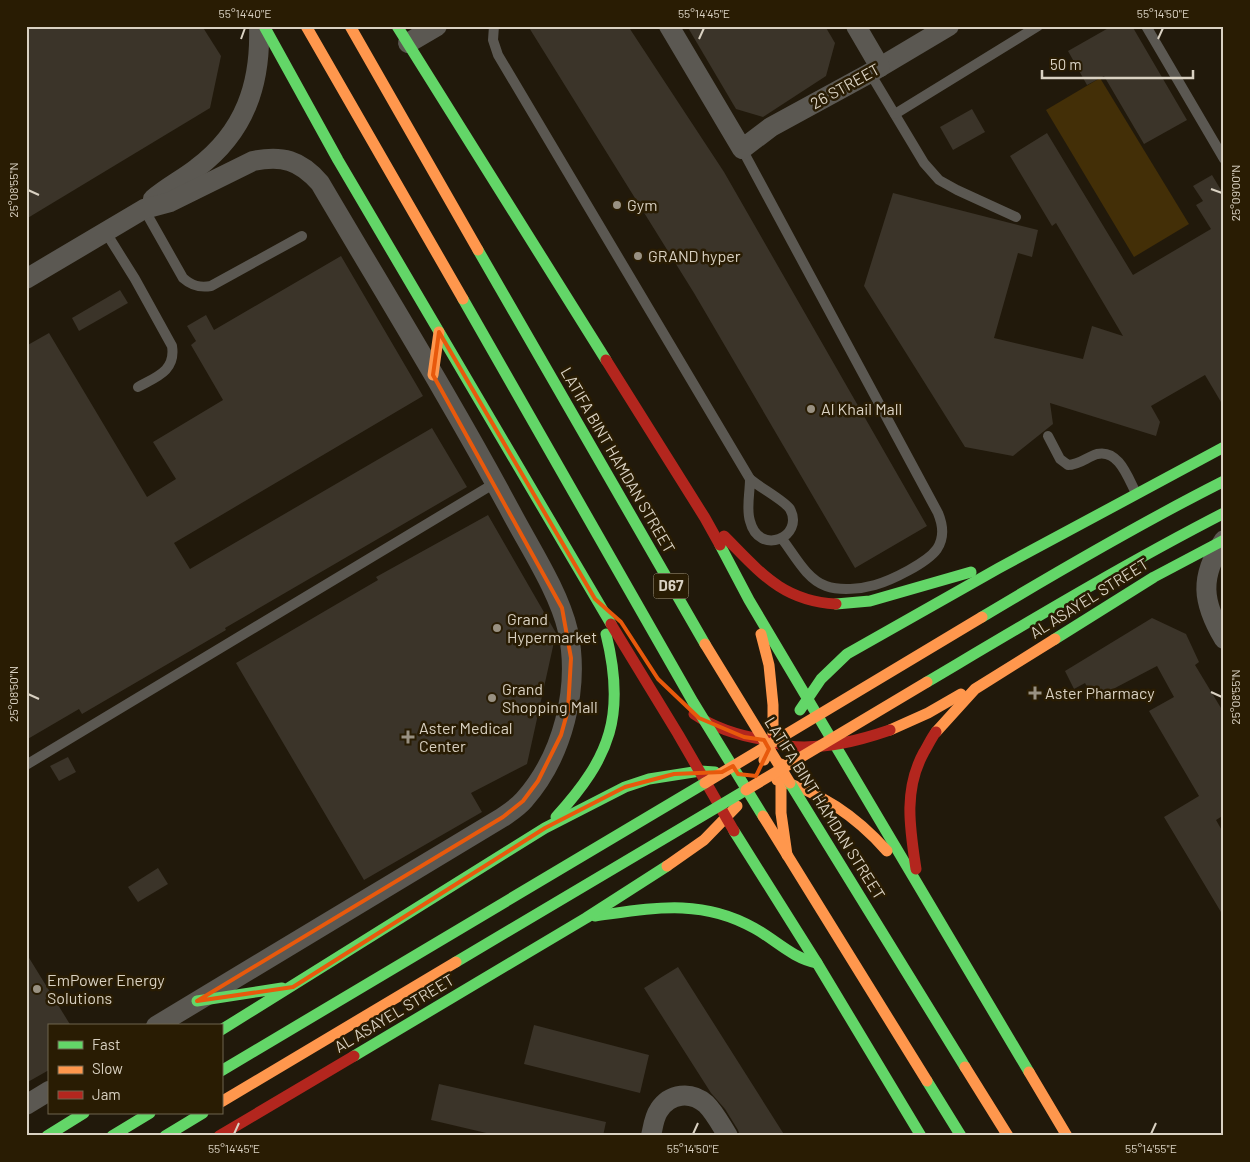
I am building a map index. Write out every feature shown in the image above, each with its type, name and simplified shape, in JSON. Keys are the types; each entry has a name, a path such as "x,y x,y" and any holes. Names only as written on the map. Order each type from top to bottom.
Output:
{"street":[{"path":"26,279 144,209 163,191 210,158 231,134 248,106 256,71 259,26"},
{"path":"264,26 338,160 595,599 700,772 726,819 817,963 921,1136"},
{"name":"D67","path":"306,26 693,702 961,1136"},
{"name":"LATIFA BINT HAMDAN STREET","path":"350,26 734,693 1008,1136"},
{"path":"397,26 706,518 749,600 1067,1136"},
{"path":"408,43 437,26"},
{"path":"669,26 742,148"},
{"path":"856,26 875,70"},
{"name":"26 STREET","path":"742,148 771,127 950,26"},
{"path":"144,209 170,202 253,161 283,158 297,163 310,172 320,183 495,483 562,608 568,632 571,658 568,710 561,735 538,781 523,801 503,817 159,1024"},
{"path":"433,375 439,332"},
{"path":"797,893 785,846 781,813 780,763 784,745 794,720 807,696 827,671 848,654 999,568 1224,447"},
{"path":"222,1070 1096,549 1152,517 1224,481"},
{"path":"222,1101 1070,598 1170,540 1224,513"},
{"path":"706,518 771,582 793,595 818,603 844,605 870,602 949,577 999,568"},
{"path":"1224,540 1214,555 1208,572 1206,590 1208,608 1224,639"},
{"name":"AL ASAYEL STREET","path":"975,690 1154,577 1224,540"},
{"path":"595,599 614,612 658,679"},
{"path":"545,828 576,794 589,775 601,755 612,723 617,693 615,671 611,650 595,599"},
{"path":"749,600 761,632 769,666 773,705 773,742"},
{"path":"677,700 699,718 744,737 784,745 809,746 835,745 889,732 968,690 975,690"},
{"path":"918,883 910,830 909,806 913,778 920,760 934,735 975,690"},
{"name":"AL ASAYEL STREET","path":"219,1136 586,918 690,851 726,819 743,798 773,742"},
{"path":"222,1029 293,987 545,828 624,787 674,774 729,772 780,780 824,800 859,823 918,883"},
{"path":"586,918 662,906 682,905 710,909 752,927 801,959 817,963"},
{"path":"807,927 817,963"},
{"path":"197,1001 293,987"},
{"path":"26,1105 48,1092"},
{"path":"651,1136 658,1110 663,1104 677,1096 687,1095 696,1097 711,1109 715,1126 728,1136"},
{"path":"47,1136 82,1114"},
{"path":"112,1136 148,1114"},
{"path":"165,1136 201,1114"}],"lane":[{"path":"494,26 494,48 750,479 784,502 789,508 793,522 791,529 782,538 775,541 761,539 751,527 749,519 750,479"},
{"path":"895,114 1038,26"},
{"path":"1146,26 1224,159"},
{"path":"875,70 895,114 924,163 939,180 1016,217"},
{"path":"742,148 938,512 943,525 942,537 938,548 919,565 875,585 861,587 836,588 824,585 814,579 782,538"},
{"path":"144,209 184,278 199,287 212,286 302,236"},
{"path":"105,231 135,279 172,346 174,354 168,368 163,373 138,387"},
{"path":"1048,436 1060,459 1068,465 1098,454 1108,454 1116,458 1122,465 1136,494"},
{"path":"26,765 495,483"}],"highlighted area":[{"path":"439,332 595,599 621,622 658,679 699,718 744,737 764,740 769,749 756,776 738,774 733,766 722,772 674,774 625,787 545,828 293,987 197,1001 503,817 523,801 538,781 561,735 568,710 571,658 562,608 433,375"}],"shaded area":[{"path":"1100,78 1189,224 1134,257 1046,110"}],"building":[{"path":"26,26 202,26 221,56 210,108 26,219"},
{"name":"Al Khail Mall","path":"528,26 628,26 724,172 927,526 855,568 694,293"},
{"path":"687,26 825,26 835,43 826,76 763,117 736,109"},
{"path":"1112,26 1132,26 1187,120 1144,144 1104,76 1087,85 1068,51"},
{"path":"972,109 985,132 953,150 940,127"},
{"path":"1047,133 1133,275 1211,229 1196,205 1203,201 1193,186 1212,175 1224,195 1224,407 1205,375 1151,406 1160,422 1156,436 1050,403 1053,424 1013,456 965,447 864,286 893,193 1038,230 1032,257 1018,253 994,338 1083,359 1092,326 1123,336 1056,223 1052,226 1010,156"},
{"path":"341,256 423,396 174,543 190,569 432,428 467,487 82,714 79,709 26,740 26,346 49,333 147,497 176,479 153,442 223,400 191,345 196,341 187,326 206,315 214,330"},
{"path":"120,290 128,303 79,331 72,318"},
{"path":"488,515 556,633 527,764 471,793 482,812 364,880 236,663 378,580 376,577"},
{"path":"1152,618 1186,634 1199,662 1195,665 1224,713 1224,815 1216,820 1224,834 1224,917 1164,817 1199,796 1149,711 1174,697 1157,666 1094,699 1085,683 1074,689 1065,671"},
{"path":"68,757 76,772 59,781 50,766"},
{"path":"158,868 168,884 138,902 128,887"},
{"name":"EmPower Energy Solutions","path":"26,953 70,1024 48,1024 48,1071 26,1083"},
{"path":"678,967 785,1136 740,1136 725,1109 711,1093 644,988"},
{"path":"534,1025 649,1055 640,1093 524,1064"},
{"path":"439,1084 606,1122 603,1136 499,1136 431,1120"}],"traffic: fast":[{"path":"264,26 338,160 611,624"},
{"path":"397,26 606,360"},
{"path":"478,250 705,644"},
{"path":"463,299 693,702 763,816"},
{"path":"800,710 821,679 847,654 999,568 1224,447"},
{"path":"982,617 1162,513 1224,481"},
{"path":"927,682 1111,574 1224,513"},
{"path":"1055,639 1154,577 1224,540"},
{"path":"720,545 749,600 1029,1072"},
{"path":"836,604 870,601 971,572"},
{"path":"556,817 590,774 601,754 609,733 613,711 614,688 612,662 606,634"},
{"path":"222,1029 545,828 625,787 649,779 700,771 715,772"},
{"path":"222,1070 705,783"},
{"path":"790,783 965,1067"},
{"path":"456,962 746,790"},
{"path":"734,831 817,963 921,1136"},
{"path":"354,1056 586,918 667,866"},
{"path":"595,916 657,908 696,909 715,912 754,928 792,953 817,963"},
{"path":"197,1001 282,988"},
{"path":"927,1081 961,1136"},
{"path":"47,1136 82,1114"},
{"path":"112,1136 148,1114"},
{"path":"165,1136 201,1114"}],"traffic: slow":[{"path":"306,26 463,299"},
{"path":"350,26 478,250"},
{"path":"433,375 439,332"},
{"path":"705,783 982,617"},
{"path":"761,634 769,665 773,705 773,742 764,760"},
{"path":"936,732 975,689 1055,639"},
{"path":"705,644 790,783"},
{"path":"746,790 927,682"},
{"path":"890,730 928,713 961,694"},
{"path":"781,764 781,813 787,855"},
{"path":"777,780 809,791 837,807 863,827 887,851"},
{"path":"667,866 704,840 737,806"},
{"path":"763,816 927,1081"},
{"path":"222,1101 456,962"},
{"path":"965,1067 1008,1136"},
{"path":"1029,1072 1067,1136"}],"traffic: jam":[{"path":"606,360 720,545"},
{"path":"724,536 761,573 786,591 817,602 836,604"},
{"path":"611,624 734,831"},
{"path":"694,714 728,731 788,746 814,747 840,744 890,730"},
{"path":"916,869 910,824 913,781 917,766 936,732"},
{"path":"219,1136 354,1056"}],"place":[{"name":"Gym","path":"617,205"},
{"name":"GRAND hyper","path":"638,256"},
{"name":"Al Khail Mall","path":"811,409"},
{"name":"Grand Hypermarket","path":"497,628"},
{"name":"Aster Pharmacy","path":"1035,693"},
{"name":"Grand Shopping Mall","path":"492,698"},
{"name":"Aster Medical Center","path":"408,737"},
{"name":"EmPower Energy Solutions","path":"37,989"}]}
